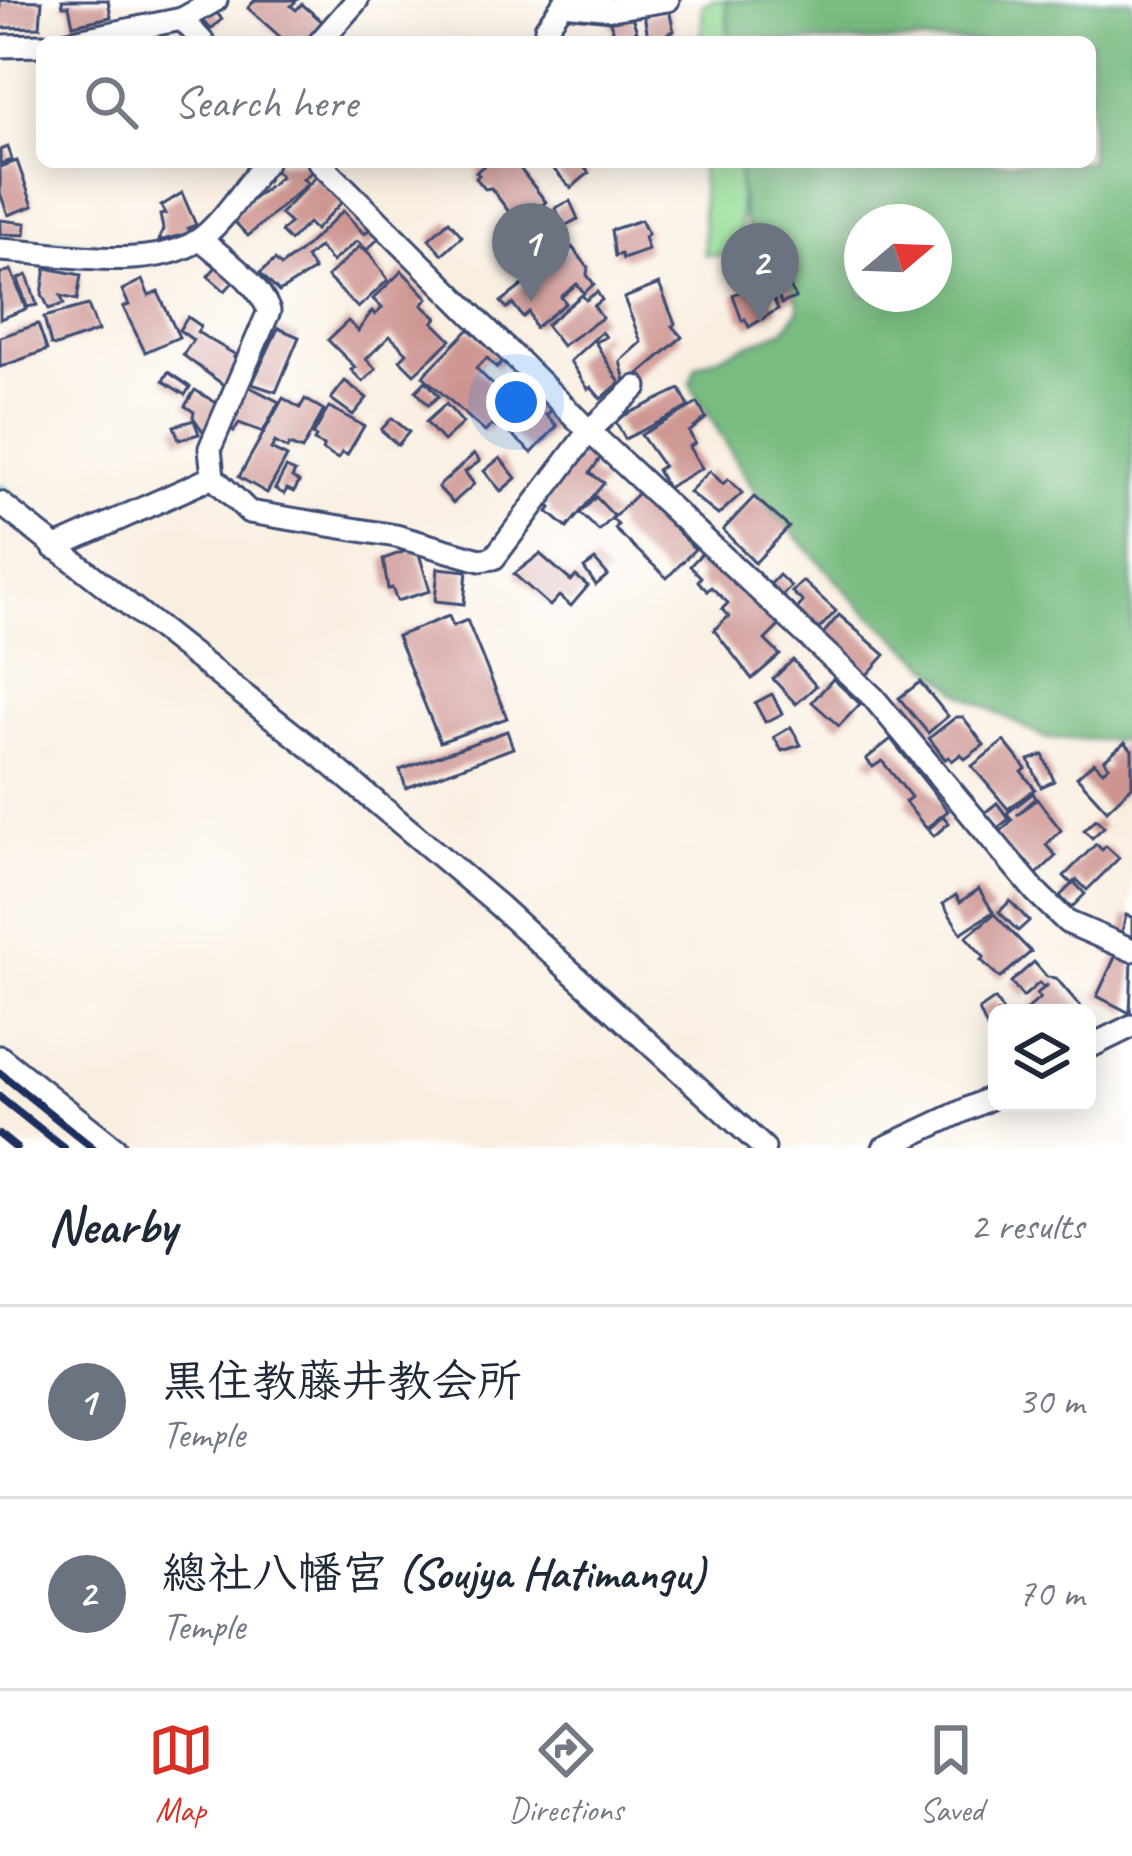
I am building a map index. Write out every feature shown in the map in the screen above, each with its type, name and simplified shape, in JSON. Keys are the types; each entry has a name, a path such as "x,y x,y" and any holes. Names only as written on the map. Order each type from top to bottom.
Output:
{"street":[{"path":"98,36 182,19 215,0"},
{"path":"325,36 357,0"},
{"path":"548,36 546,28 562,2 612,9 668,0"},
{"path":"182,19 198,36"},
{"path":"0,46 36,45"},
{"path":"0,250 135,258 172,253 201,239 261,168"},
{"path":"325,168 589,431 874,697 1036,892 1067,922 1132,950"},
{"path":"201,239 239,272 269,311 210,448 214,477 250,512 396,536 479,560 494,558 589,431 636,387"},
{"path":"54,548 214,477"},
{"path":"0,502 320,755 498,905 764,1148"},
{"path":"1096,1044 1132,1026"},
{"path":"0,1058 115,1148"},
{"path":"884,1148 988,1099"}],"green space":[{"path":"726,0 729,36 701,36 703,5"},
{"path":"726,0 1132,0 1132,741 1045,738 962,694 859,605 754,490 690,384 696,366 784,330 799,310 789,283 747,228 739,168 1096,168 1096,36 729,36"},
{"path":"701,168 738,168 742,256 705,255"}],"building":[{"path":"0,0 42,1 40,27 0,28"},
{"path":"62,0 108,0 111,17 73,25 69,6 63,6"},
{"path":"255,0 297,0 291,6 296,10 302,4 325,24 314,36 279,36 248,8"},
{"path":"213,9 222,19 211,29 202,20"},
{"path":"669,10 674,31 669,36 648,36 644,15"},
{"path":"630,12 637,31 615,36 609,20"},
{"path":"8,147 12,160 0,164 0,150"},
{"path":"17,161 33,206 8,215 0,193 0,167"},
{"path":"273,168 313,171 303,179 308,183 248,236 230,217 281,177"},
{"path":"520,168 546,202 541,206 546,212 528,227 519,216 515,220 491,188 485,189 476,178 476,172"},
{"path":"553,168 585,168 589,173 571,188"},
{"path":"317,176 343,201 315,230 308,223 290,241 281,232 290,223 280,214"},
{"path":"182,193 196,225 188,228 190,233 159,241 160,215 165,214 161,206"},
{"path":"570,201 578,219 564,226 555,208"},
{"path":"343,211 364,234 371,228 380,237 367,250 357,241 332,262 319,247 306,258 314,270 279,292 260,273 275,260 281,266 300,252"},
{"path":"0,220 26,223 25,235 0,234"},
{"path":"641,220 648,234 644,237 648,250 623,259 621,254 615,256 611,230"},
{"path":"449,221 462,236 442,254 429,239"},
{"path":"359,247 388,280 358,308 327,277"},
{"path":"572,247 594,284 584,293 577,284 561,297 566,303 535,328 529,312 523,317 513,304 507,308 501,302"},
{"path":"220,262 235,280 225,291 208,276"},
{"path":"46,268 81,275 77,300 61,296 64,304 49,309 42,294"},
{"path":"11,270 26,309 0,319 0,274"},
{"path":"402,271 428,298 422,305 451,340 414,374 400,360 407,353 390,336 366,359 376,369 363,382 328,340 348,321 358,331 372,311 375,315 382,308 373,299"},
{"path":"27,275 37,305 27,307 18,279"},
{"path":"142,280 149,296 158,292 179,337 145,352 123,307 129,305 122,290"},
{"path":"659,284 672,326 682,337 626,385 620,361 641,342 624,298"},
{"path":"789,284 795,298 781,304 776,289"},
{"path":"754,285 758,294 769,289 778,309 749,327 733,295"},
{"path":"597,292 602,300 594,306 602,318 562,346 546,325 582,295 586,300"},
{"path":"88,305 98,331 51,345 44,317"},
{"path":"188,317 201,326 197,332 241,362 225,386 183,355 193,340 179,330"},
{"path":"38,324 47,350 0,367 0,337"},
{"path":"278,328 299,337 276,392 252,384"},
{"path":"469,329 503,361 497,368 487,358 476,368 513,405 485,432 423,376"},
{"path":"602,332 606,337 595,342 620,383 601,399 588,389 570,361"},
{"path":"168,372 190,387 185,395 163,381"},
{"path":"345,381 367,398 353,415 331,399"},
{"path":"426,381 439,396 428,405 416,391"},
{"path":"248,386 279,402 263,432 239,423 234,431 229,427"},
{"path":"680,389 689,407 625,439 615,420"},
{"path":"195,390 220,405 204,433 194,412 185,406"},
{"path":"526,397 536,406 544,398 554,408 546,415 557,426 532,453 501,425"},
{"path":"283,398 300,408 305,399 324,410 302,450 275,442 271,449 287,457 267,493 239,477"},
{"path":"698,403 706,418 689,432 695,443 689,447 702,468 667,488 657,470 663,466 641,435"},
{"path":"446,404 463,423 443,441 426,422"},
{"path":"329,407 364,426 347,455 342,452 338,459 314,441"},
{"path":"392,418 409,432 398,445 381,430"},
{"path":"194,420 199,434 179,440 174,426"},
{"path":"587,444 601,457 590,473 604,483 567,528 548,512 551,508 544,502"},
{"path":"474,454 480,461 465,472 474,484 453,503 438,487"},
{"path":"500,458 516,478 501,491 484,471"},
{"path":"286,468 295,472 292,478 299,482 294,492 287,489 284,494 275,489"},
{"path":"710,471 723,484 728,479 742,493 718,515 689,492"},
{"path":"639,492 695,549 667,578 615,529 618,525 612,519"},
{"path":"596,497 614,516 599,531 580,513"},
{"path":"754,497 789,527 755,563 723,530"},
{"path":"417,547 430,591 397,601 392,588 388,589 383,559"},
{"path":"704,551 780,625 765,640 780,655 752,679 714,630 729,616 722,609 728,603 711,587 707,591 690,566"},
{"path":"540,554 571,581 576,576 588,586 571,606 559,596 550,606 514,574"},
{"path":"595,560 608,575 596,585 584,568"},
{"path":"438,568 467,571 464,604 435,601"},
{"path":"779,575 791,586 781,597 769,586"},
{"path":"803,581 836,611 819,629 797,609 803,602 792,592"},
{"path":"839,615 885,655 867,675 822,635"},
{"path":"449,616 453,626 467,620 507,718 440,742 397,636"},
{"path":"793,660 816,686 796,704 773,679"},
{"path":"833,679 860,704 839,726 812,702"},
{"path":"920,682 948,716 928,733 899,698"},
{"path":"772,694 782,714 765,722 755,703"},
{"path":"956,717 963,717 984,745 965,759 961,754 952,761 929,738"},
{"path":"791,727 801,745 782,751 774,737"},
{"path":"507,731 513,748 406,788 400,770"},
{"path":"891,739 948,811 926,828 905,802 911,797 882,761 873,767 866,759"},
{"path":"1004,741 1035,789 1008,809 972,766"},
{"path":"1125,742 1132,750 1132,786 1107,810 1077,777 1094,762 1103,771 1109,766 1104,760"},
{"path":"1043,755 1054,781 1041,787 1029,760"},
{"path":"1033,793 1036,798 1017,815 1037,799 1061,830 1046,845 1056,856 1036,875 995,837 1012,820 1007,813"},
{"path":"997,803 1009,819 995,830 983,814"},
{"path":"943,816 949,823 934,836 928,830"},
{"path":"1096,819 1104,827 1092,838 1084,830"},
{"path":"1096,844 1119,858 1087,890 1064,876"},
{"path":"1074,882 1085,894 1071,908 1060,896"},
{"path":"979,889 993,912 961,933 943,904 956,895 960,902"},
{"path":"1010,901 1029,921 1018,931 999,912"},
{"path":"994,914 1031,952 1000,978 966,937"},
{"path":"1126,915 1132,917 1132,938 1121,936"},
{"path":"1116,955 1132,961 1130,1013 1097,996"},
{"path":"1034,962 1078,1004 1033,1004 1040,998 1036,994 1048,985 1039,983 1023,997 1011,982"},
{"path":"995,999 998,1004 988,1004 988,1030 979,1010"}],"waterway":[{"path":"55,244 106,248"},
{"path":"0,487 40,521"}],"railway":[{"path":"0,1073 93,1148"},
{"path":"0,1097 64,1148"},
{"path":"0,1135 16,1148"}],"place":[{"name":"黒住教藤井教会所","path":"531,302"},
{"name":"總社八幡宮 (Soujya Hatimangu)","path":"760,322"}]}
